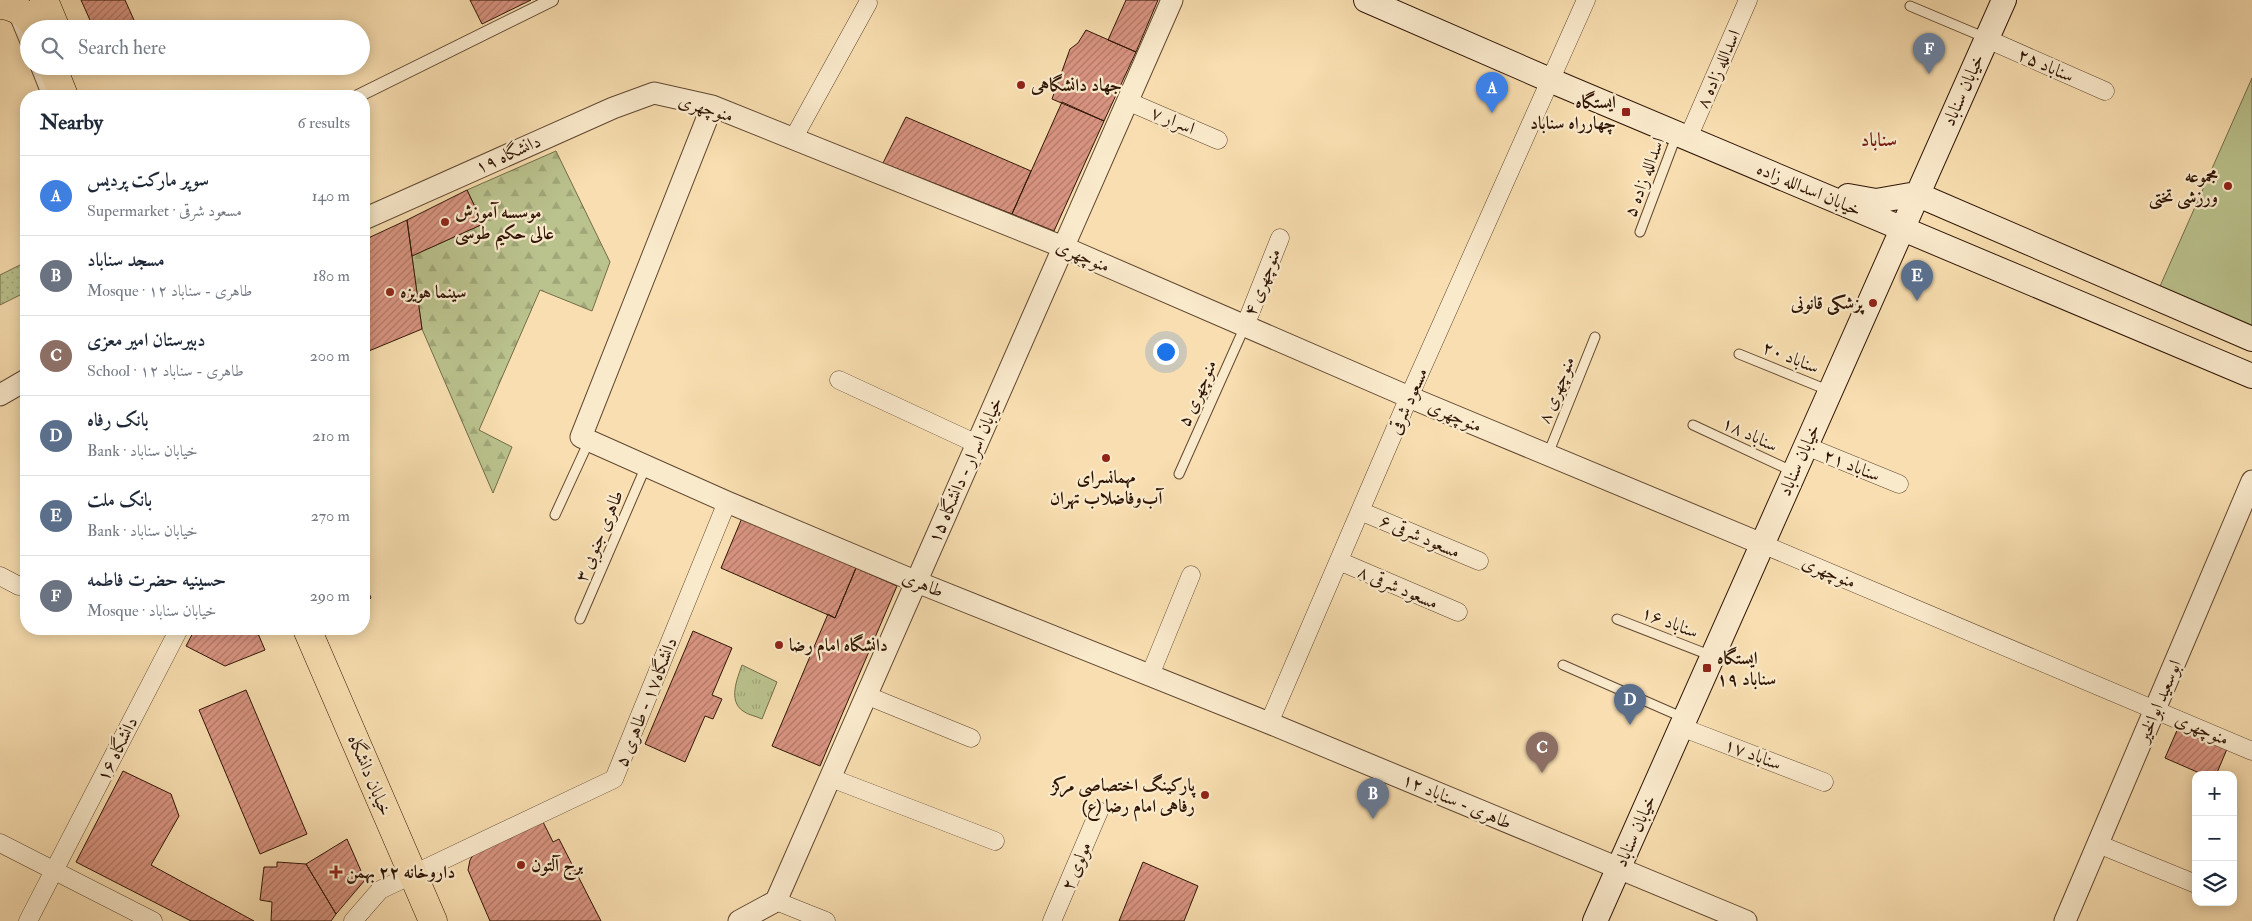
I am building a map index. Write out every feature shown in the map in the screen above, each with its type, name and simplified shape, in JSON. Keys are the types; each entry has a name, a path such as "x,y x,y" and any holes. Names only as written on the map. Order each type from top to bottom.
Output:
{"main road":[{"path":"44,0 52,20"},
{"name":"خیابان سناباد","path":"1595,921 1916,194 2004,0"},
{"name":"خیابان اسدالله زاده","path":"1375,2 1552,81 2252,376"},
{"path":"6,4 32,20"},
{"path":"56,75 62,90"},
{"path":"76,75 82,90"},
{"path":"1812,190 1876,201 1916,194 2252,339"},
{"name":"خیابان دانشگاه","path":"310,635 433,921"}],"street":[{"path":"370,90 552,0"},
{"name":"خیابان اسرار - دانشگاه ۱۵","path":"776,901 868,696 916,582 1172,0"},
{"name":"مسعود شرقی","path":"1269,723 1409,397 1552,81 1586,0"},
{"name":"اسدالله زاده ۸","path":"1682,136 1748,0"},
{"path":"794,139 868,3"},
{"name":"سناباد ۲۵","path":"1987,39 2105,91"},
{"name":"منوچهری","path":"654,93 712,106 1063,247 1409,397 2252,751"},
{"name":"دانشگاه ۱۹","path":"370,215 612,108 654,93"},
{"name":"اسرار ۷","path":"1127,101 1218,140"},
{"path":"585,439 712,106"},
{"name":"منوچهری ۴","path":"1245,326 1280,238"},
{"path":"839,380 977,444"},
{"path":"0,394 20,383"},
{"name":"طاهری","path":"585,439 727,502 916,582 1269,723"},
{"name":"سناباد ۲۱","path":"1806,446 1899,484"},
{"name":"ابوسعید ابوالخیر","path":"2065,921 2252,480"},
{"name":"دانشگاه۱۷ - طاهری ۵","path":"353,921 380,890 614,779 727,502"},
{"name":"مسعود شرقی ۶","path":"1360,511 1479,561"},
{"name":"مسعود شرقی ۸","path":"1339,561 1458,612"},
{"path":"1150,675 1191,575"},
{"path":"0,576 19,586"},
{"name":"دانشگاه ۱۶","path":"28,921 176,635"},
{"path":"868,696 971,738"},
{"name":"سناباد ۱۷","path":"1683,722 1824,782"},
{"name":"طاهری - سناباد ۱۲","path":"1269,723 1746,921"},
{"path":"831,778 995,841"},
{"name":"مولوی ۲","path":"1052,921 1099,811"},
{"path":"0,842 153,921"},
{"path":"2098,844 2192,882"},
{"path":"739,921 776,901 826,921"}],"lane":[{"path":"6,4 20,33"},
{"path":"1910,6 1987,39"},
{"path":"39,75 45,90"},
{"name":"اسدالله زاده ۵","path":"1640,232 1682,136"},
{"name":"منوچهری ۵","path":"1179,474 1245,326"},
{"name":"منوچهری ۸","path":"1548,454 1595,337"},
{"name":"سناباد ۲۰","path":"1739,354 1830,391"},
{"name":"سناباد ۱۸","path":"1693,425 1794,472"},
{"path":"555,515 585,439"},
{"name":"طاهری جنوبی ۳","path":"580,618 646,466"},
{"name":"سناباد ۱۶","path":"1617,619 1712,656"},
{"path":"1563,665 1683,722"}],"green space":[{"name":"مجموعه ورزشی تختی","path":"2252,78 2252,334 2157,293"},
{"path":"556,151 610,262 592,311 540,290 479,430 512,447 493,493 422,329 412,256 483,224 467,190"},
{"path":"20,265 20,295 0,305 0,275"},
{"path":"742,665 777,682 762,719 745,712 738,707 736,702 735,690"}],"building":[{"path":"81,0 125,0 134,20 90,20"},
{"path":"470,0 531,0 482,24"},
{"path":"1126,0 1158,0 1136,52 1108,40"},
{"path":"1086,30 1136,52 1104,121 1052,99 1070,49 1078,43"},
{"path":"1062,102 1104,121 1054,231 1012,214"},
{"path":"906,117 1031,171 1012,214 883,163"},
{"name":"موسسه آموزش عالی حکیم طوسی","path":"467,190 483,224 412,256 407,220"},
{"name":"سینما هویزه","path":"407,220 422,329 370,351 370,237"},
{"path":"742,518 856,568 835,618 721,568"},
{"path":"856,568 897,586 820,766 772,746 828,614 835,618"},
{"path":"693,631 732,648 712,695 722,699 713,719 705,716 685,762 645,744"},
{"path":"192,635 259,635 265,650 225,666 186,646"},
{"path":"246,690 307,834 260,854 199,710"},
{"path":"2178,728 2227,749 2218,771 2195,771 2165,758"},
{"path":"123,771 171,794 179,816 151,865 254,921 191,921 76,862"},
{"name":"برج آلتون","path":"541,818 553,842 559,839 601,921 490,921 468,870 470,860 475,852"},
{"name":"داروخانه ۲۲ بهمن","path":"347,839 365,880 336,914 306,864"},
{"path":"277,862 306,864 336,914 331,921 271,921 272,902 260,900 264,867 277,867"},
{"path":"1143,862 1198,886 1184,921 1119,921"}],"place":[{"name":"حسینیه حضرت فاطمه","path":"1929,74"},
{"name":"جهاد دانشگاهی","path":"1021,85"},
{"name":"ایستگاه چهارراه سناباد","path":"1626,112"},
{"name":"سوپر مارکت پردیس","path":"1492,113"},
{"name":"مجموعه ورزشی تختی","path":"2228,186"},
{"name":"موسسه آموزش عالی حکیم طوسی","path":"445,222"},
{"name":"سینما هویزه","path":"390,292"},
{"name":"بانک ملت","path":"1917,301"},
{"name":"پزشکی قانونی","path":"1873,303"},
{"name":"مهمانسرای آب‌و‌فاضلاب تهران","path":"1106,458"},
{"name":"دانشگاه امام رضا","path":"779,645"},
{"name":"ایستگاه سناباد ۱۹","path":"1707,668"},
{"name":"بانک رفاه","path":"1630,725"},
{"name":"دبیرستان امیر معزی","path":"1542,773"},
{"name":"پارکینگ اختصاصی مرکز رفاهی امام رضا (ع)","path":"1205,795"},
{"name":"مسجد سناباد","path":"1373,819"},
{"name":"برج آلتون","path":"521,865"},
{"name":"داروخانه ۲۲ بهمن","path":"336,872"}],"district":[{"name":"سناباد","path":"1879,139"}]}
